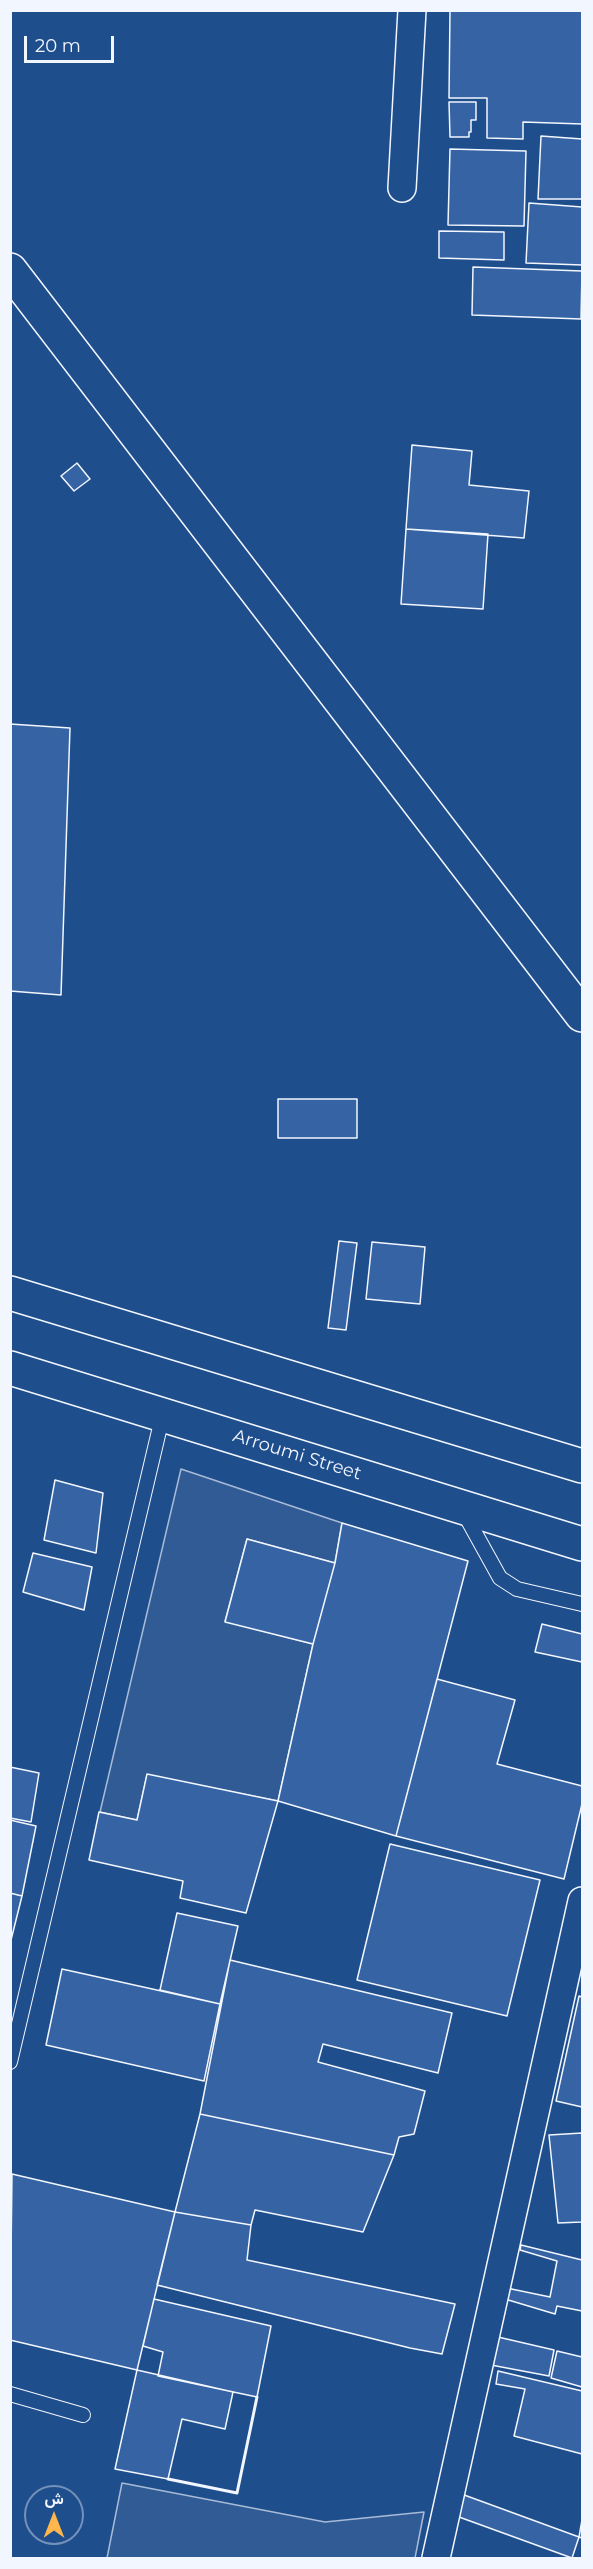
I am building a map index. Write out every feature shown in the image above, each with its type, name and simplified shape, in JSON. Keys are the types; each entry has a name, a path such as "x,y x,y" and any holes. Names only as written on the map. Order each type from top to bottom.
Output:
{"main road":[{"path":"10,270 582,1015"},
{"path":"10,1293 582,1466"},
{"name":"Arroumi Street","path":"10,1368 582,1544"}],"street":[{"path":"402,188 412,10"},
{"path":"436,2559 582,1901"}],"lane":[{"path":"10,2062 163,1414"},
{"path":"460,1506 500,1578 517,1589 582,1605"},
{"path":"10,2394 83,2415"}],"shaded area":[{"path":"181,1469 342,1523 335,1563 247,1539 225,1621 313,1644 278,1801 147,1775 137,1820 100,1812"},
{"path":"122,2483 325,2522 424,2512 415,2558 107,2558"}],"building":[{"path":"450,10 582,10 582,124 523,122 523,139 487,138 487,98 449,98"},
{"path":"449,102 476,102 476,120 471,120 469,137 450,137"},
{"path":"541,136 582,139 582,199 538,199"},
{"path":"450,149 526,151 524,226 448,225"},
{"path":"529,203 582,207 582,265 526,263"},
{"path":"439,231 504,232 504,260 439,258"},
{"path":"473,267 582,271 581,319 472,315"},
{"path":"412,445 472,451 469,485 529,491 524,538 406,529"},
{"path":"77,463 90,479 74,491 61,476"},
{"path":"406,529 488,534 483,609 401,604"},
{"path":"10,724 70,728 61,995 10,991"},
{"path":"278,1099 357,1099 357,1138 278,1138"},
{"path":"339,1241 357,1243 346,1330 328,1328"},
{"path":"372,1242 425,1247 420,1304 366,1299"},
{"path":"55,1480 103,1493 96,1553 44,1540"},
{"path":"342,1523 468,1561 396,1836 278,1801 313,1644 335,1563"},
{"path":"247,1539 335,1563 313,1644 225,1622"},
{"path":"33,1553 92,1567 84,1610 23,1592"},
{"path":"542,1624 582,1634 582,1662 535,1652"},
{"path":"437,1679 515,1700 497,1764 582,1786 582,1804 564,1879 396,1836"},
{"path":"10,1767 39,1773 31,1822 10,1818"},
{"path":"147,1774 278,1801 246,1913 180,1898 183,1881 89,1860 99,1812 137,1820"},
{"path":"10,1820 36,1826 22,1896 10,1893"},
{"path":"390,1844 540,1880 507,2016 357,1980"},
{"path":"10,1893 22,1896 10,1944"},
{"path":"177,1913 238,1926 220,2004 160,1990"},
{"path":"230,1960 452,2013 438,2073 323,2044 318,2062 425,2091 414,2134 399,2137 394,2155 200,2114"},
{"path":"62,1969 220,2004 204,2081 46,2045"},
{"path":"579,1996 582,1997 582,2107 556,2101"},
{"path":"200,2114 394,2155 363,2232 255,2210 251,2225 175,2212"},
{"path":"582,2133 582,2222 558,2223 549,2135"},
{"path":"12,2174 175,2212 137,2370 10,2340"},
{"path":"175,2212 251,2225 247,2260 455,2304 442,2354 157,2285"},
{"path":"521,2245 582,2260 582,2311 557,2306 555,2314 495,2296 497,2286 550,2297 557,2261 520,2250"},
{"path":"154,2299 271,2326 257,2397 158,2376 163,2352 143,2346"},
{"path":"498,2337 554,2350 549,2376 491,2365"},
{"path":"557,2351 582,2357 582,2387 551,2378"},
{"path":"137,2370 233,2392 225,2429 182,2419 168,2479 115,2469"},
{"path":"498,2371 582,2391 582,2454 514,2436 525,2389 496,2384"},
{"path":"456,2492 579,2537 572,2558 448,2513"},
{"path":"582,2520 582,2538 579,2537"}],"wall":[{"path":"168,2479 237,2493 257,2397"}]}
